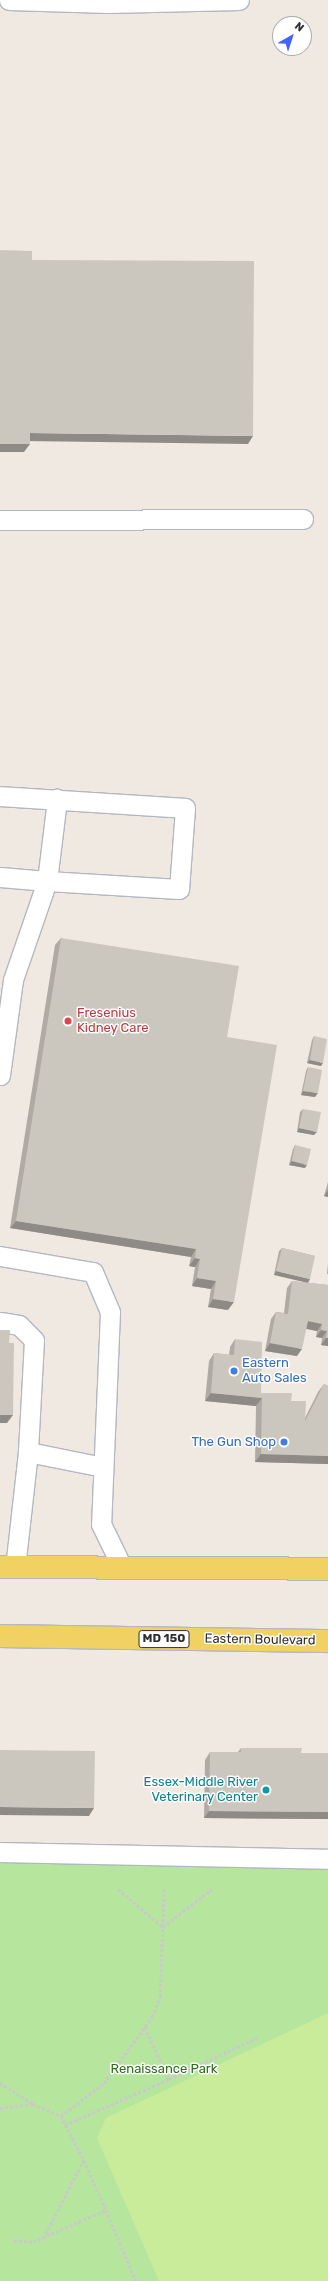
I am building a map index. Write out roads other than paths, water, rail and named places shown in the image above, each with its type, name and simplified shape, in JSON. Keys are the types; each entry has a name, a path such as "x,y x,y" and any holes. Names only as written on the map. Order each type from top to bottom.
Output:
{"main road":[{"path":"7,1567 328,1569"},
{"name":"Eastern Boulevard","path":"0,1636 328,1641"}],"lane":[{"path":"9,0 108,3 239,0"},
{"path":"0,520 303,519"},
{"path":"0,796 185,808 179,889 0,877"},
{"path":"0,1075 13,980 47,881 57,799"},
{"path":"0,1256 93,1272 110,1312 101,1524 122,1567"},
{"path":"0,1322 19,1325 34,1340 28,1452 7,1567"},
{"path":"28,1452 103,1467"},
{"path":"0,1852 328,1859"}],"place":[{"name":"Fresenius Kidney Care","path":"68,1021"},
{"name":"Eastern Auto Sales","path":"234,1371"},
{"name":"The Gun Shop","path":"284,1442"},
{"name":"Essex-Middle River Veterinary Center","path":"266,1790"}],"park label":[{"name":"Renaissance Park","path":"164,2069"}]}
